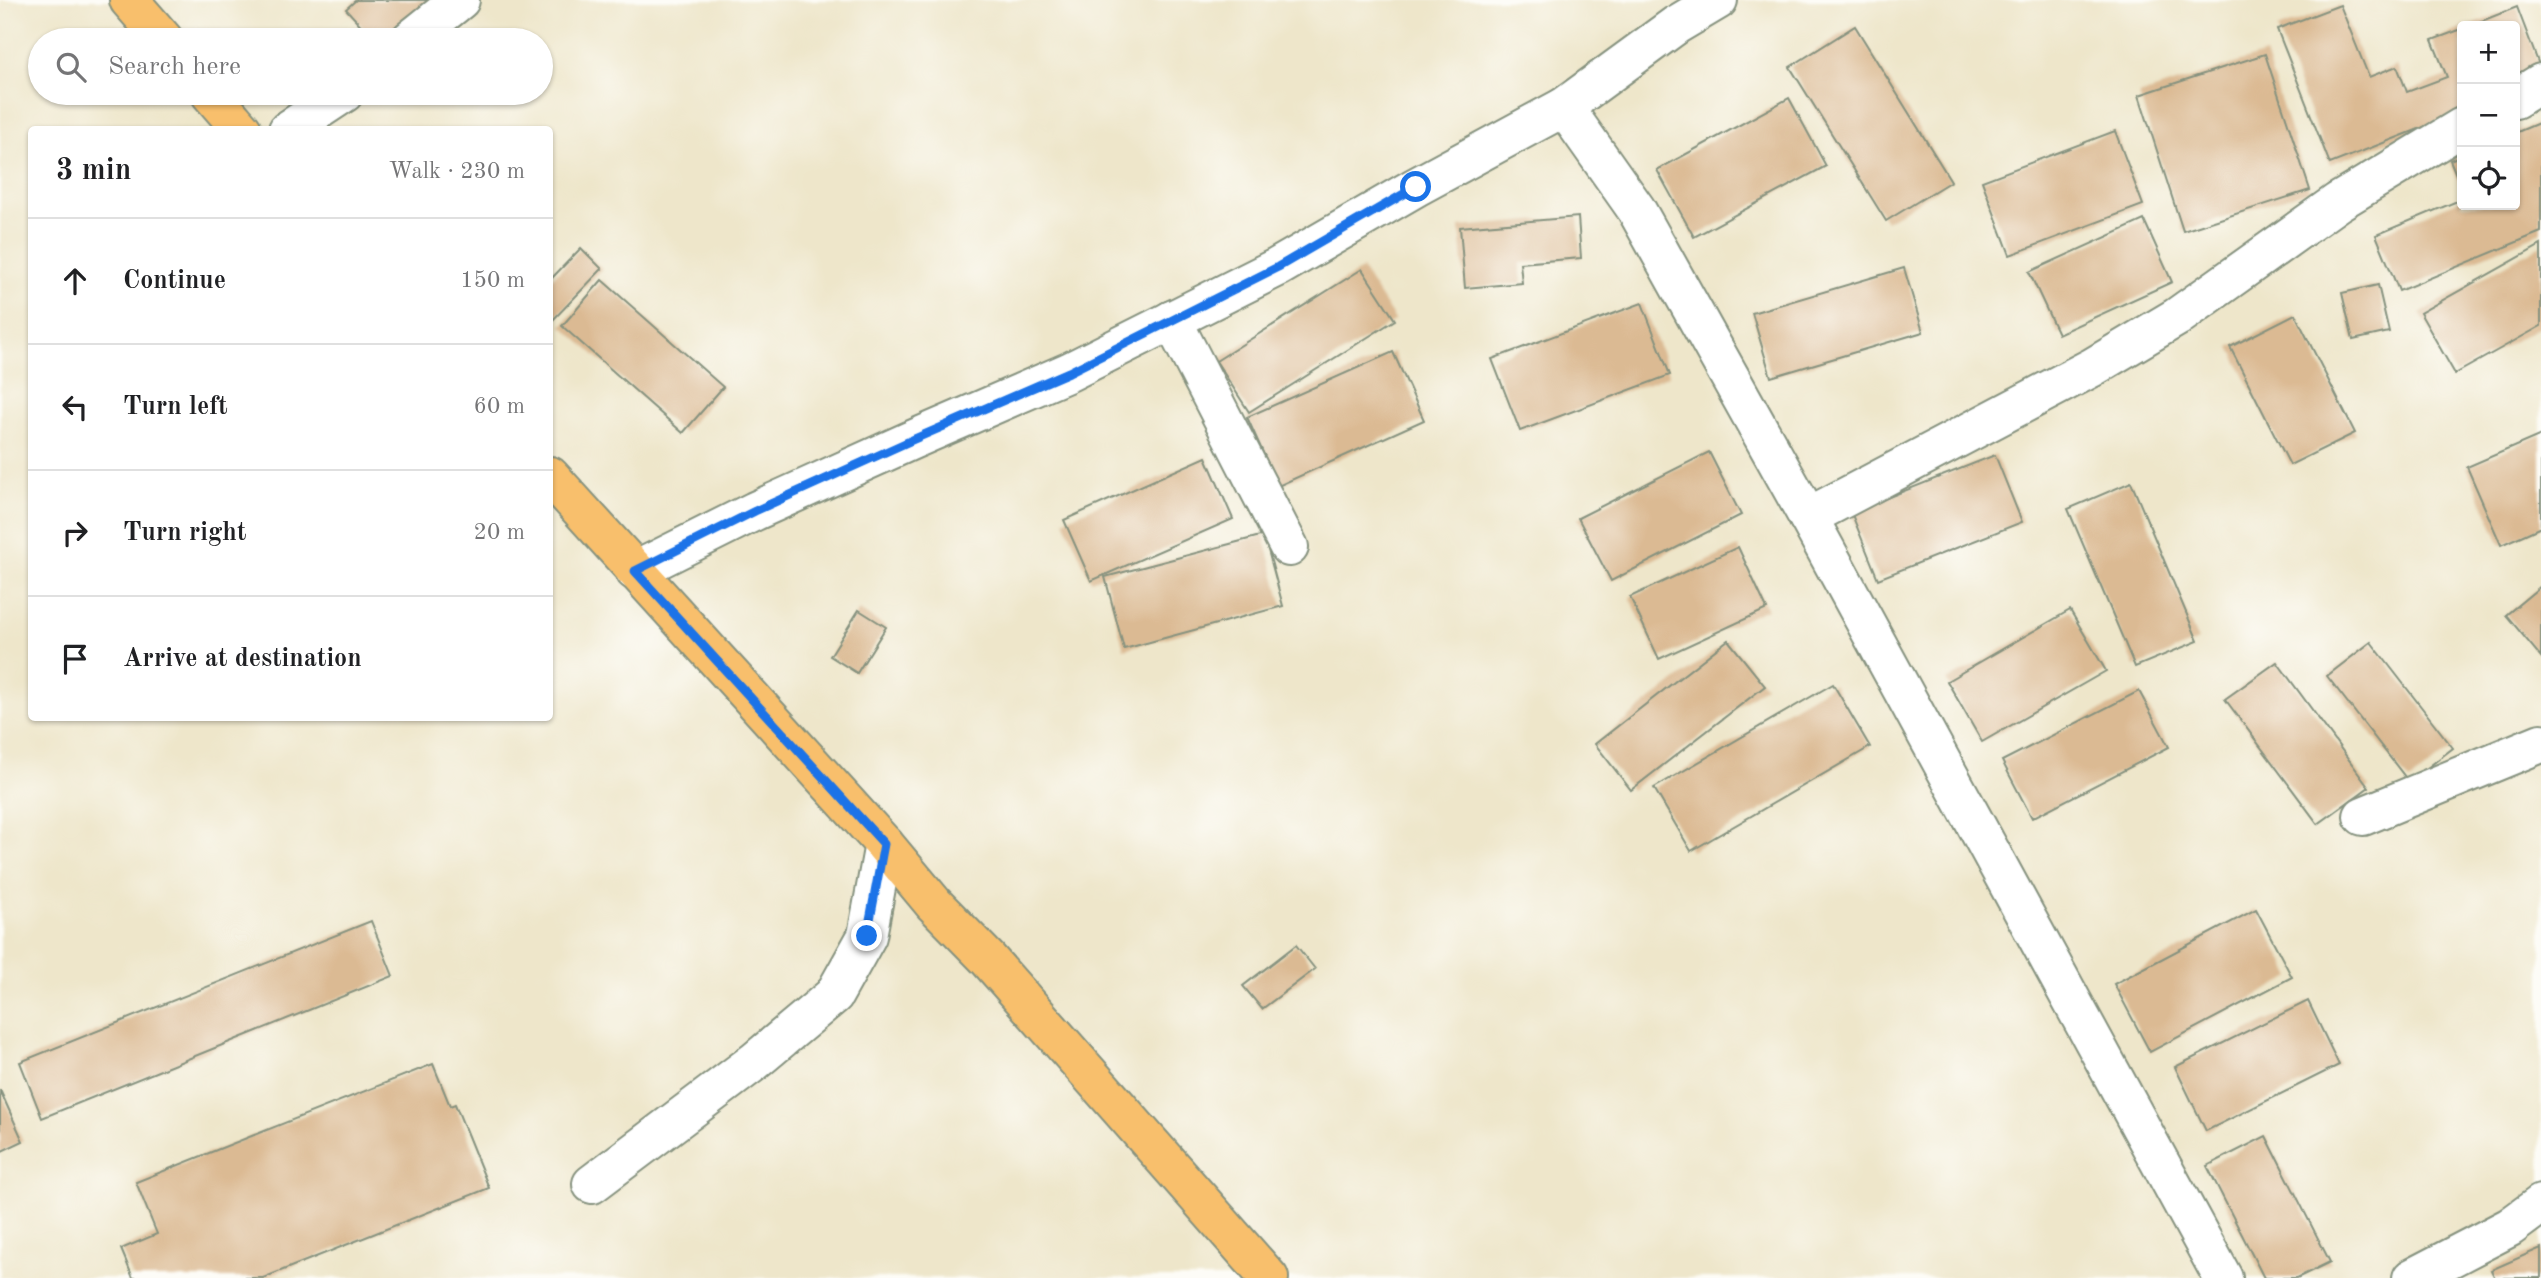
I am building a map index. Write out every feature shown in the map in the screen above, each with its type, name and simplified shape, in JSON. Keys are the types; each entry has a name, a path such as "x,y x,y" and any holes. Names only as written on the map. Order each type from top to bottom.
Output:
{"main road":[{"path":"129,0 154,28"},
{"path":"221,105 239,126"},
{"path":"553,479 884,844 934,904 988,959 1269,1278"}],"street":[{"path":"425,28 460,0"},
{"path":"635,571 767,506 1069,372 1278,267 1416,187 1564,107 1676,24 1718,0"},
{"path":"2520,96 2541,83"},
{"path":"294,126 326,105"},
{"path":"1564,107 1636,209 1808,517 2223,1278"},
{"path":"1808,517 2129,346 2177,317 2338,202 2457,130"},
{"path":"1172,320 1289,547"},
{"path":"2363,816 2541,743"},
{"path":"592,1184 754,1062 834,995 867,936 884,844"},
{"path":"2412,1278 2510,1227 2541,1204"}],"building":[{"path":"356,0 433,0 402,28 363,28 346,9"},
{"path":"2340,5 2369,77 2397,66 2407,92 2447,77 2432,40 2457,31 2457,114 2330,164 2277,29"},
{"path":"2517,7 2541,70 2520,87 2520,21 2482,21"},
{"path":"1855,26 1951,181 1886,221 1790,67"},
{"path":"2265,54 2310,190 2183,231 2139,95"},
{"path":"1789,98 1826,166 1694,237 1657,170"},
{"path":"2541,122 2541,232 2399,291 2376,235 2457,201 2457,210 2520,210 2520,131"},
{"path":"2115,131 2143,205 2010,255 1982,181"},
{"path":"2457,157 2457,177 2450,160"},
{"path":"1578,217 1581,258 1520,263 1522,283 1465,288 1460,227"},
{"path":"2144,220 2172,282 2058,334 2029,272"},
{"path":"2541,245 2541,326 2455,374 2420,313"},
{"path":"581,248 602,269 553,320 553,277"},
{"path":"1904,268 1923,332 1771,377 1752,313"},
{"path":"1362,269 1395,320 1249,412 1216,361"},
{"path":"602,280 723,387 683,433 562,326"},
{"path":"2378,285 2389,332 2353,340 2342,293"},
{"path":"1642,303 1670,375 1520,431 1492,359"},
{"path":"2295,314 2355,433 2290,465 2230,347"},
{"path":"1393,352 1424,420 1278,486 1247,417"},
{"path":"2541,435 2541,527 2501,545 2467,467"},
{"path":"1709,452 1741,515 1611,581 1578,518"},
{"path":"1995,455 2022,522 1878,579 1851,512"},
{"path":"1206,457 1233,519 1091,581 1064,520"},
{"path":"2131,482 2198,641 2135,667 2068,509"},
{"path":"1264,535 1283,606 1124,649 1105,577"},
{"path":"1738,547 1767,609 1659,659 1630,597"},
{"path":"2541,586 2541,657 2506,615"},
{"path":"859,610 886,627 857,673 830,656"},
{"path":"2070,610 2106,671 1982,742 1947,681"},
{"path":"1728,640 1765,686 1631,790 1595,744"},
{"path":"2371,642 2453,748 2409,782 2327,676"},
{"path":"2277,662 2369,787 2318,824 2225,699"},
{"path":"1833,684 1870,747 1691,851 1654,788"},
{"path":"2139,691 2169,747 2032,818 2002,761"},
{"path":"2256,909 2292,977 2150,1052 2114,984"},
{"path":"371,921 393,976 42,1118 20,1062"},
{"path":"1296,945 1315,969 1262,1009 1243,986"},
{"path":"2308,1001 2339,1065 2206,1131 2175,1067"},
{"path":"433,1064 450,1106 455,1104 489,1188 263,1278 133,1278 121,1249 157,1234 136,1182"},
{"path":"0,1090 23,1141 0,1152"},
{"path":"2266,1136 2330,1262 2297,1278 2264,1278 2207,1166"},
{"path":"2541,1248 2541,1278 2495,1278 2491,1270"}],"route":[{"path":"867,936 884,844 635,571 755,511 1069,372 1278,267 1416,187"}]}
